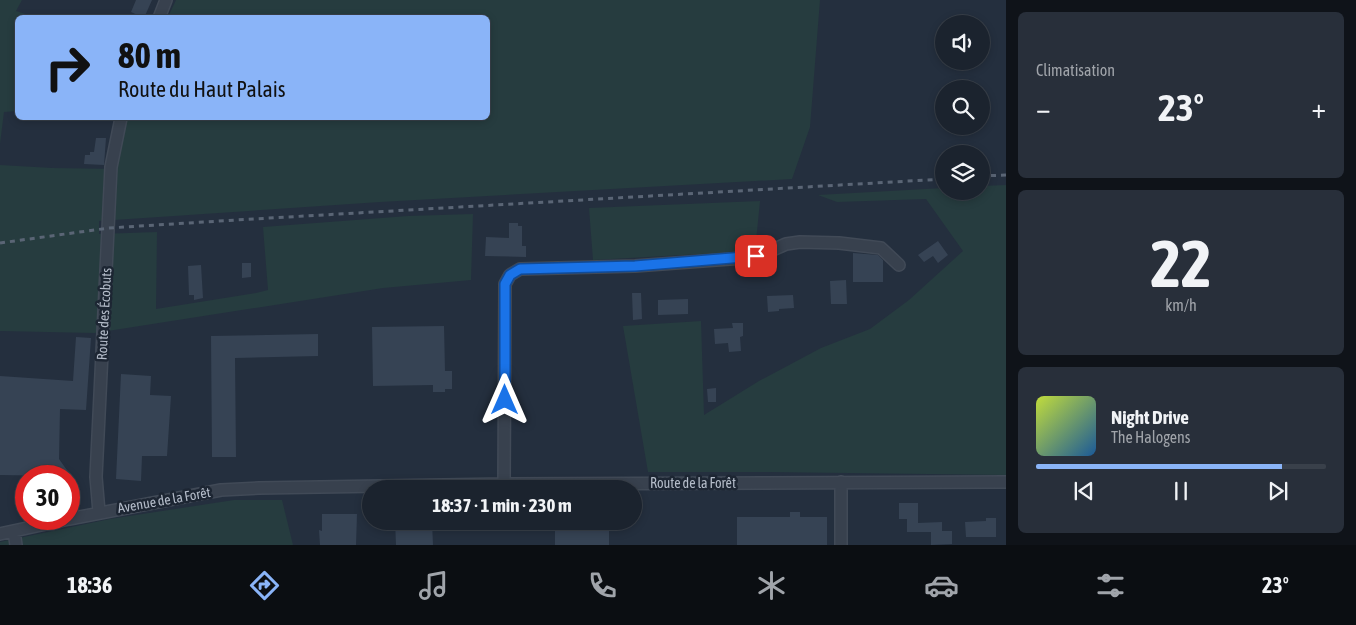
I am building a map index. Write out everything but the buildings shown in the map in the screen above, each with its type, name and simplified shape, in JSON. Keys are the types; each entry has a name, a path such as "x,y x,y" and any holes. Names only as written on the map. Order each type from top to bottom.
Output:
{"street":[{"path":"160,15 166,0"},
{"name":"Route des Écobuts","path":"99,512 96,477 111,167 121,120"},
{"path":"504,480 505,284 510,275 520,269 635,266 756,256 786,244 839,243 881,248 899,265"},
{"path":"841,482 841,545"},
{"name":"Route de la Forêt","path":"642,483 1006,482"},
{"name":"Route de la Forêt","path":"259,488 362,486"},
{"name":"Avenue de la Forêt","path":"80,516 221,490 259,488"},
{"name":"Avenue de la Forêt","path":"0,534 19,530"},
{"path":"14,531 16,545"}],"green space":[{"path":"0,0 22,0 16,11 29,15 15,15 15,111 4,112 0,144"},
{"path":"176,0 820,0 810,127 792,179 380,202 99,221 99,234 157,232 156,309 268,290 263,227 408,216 473,214 471,280 383,288 95,333 0,331 0,165 116,169 125,120 490,120 490,15 169,15"},
{"path":"1006,185 1006,475 648,472 623,326 701,321 704,415 759,381 821,348 870,329 909,300 963,251 926,199 837,202 818,195 935,188 935,200 990,200 990,186"},
{"path":"760,201 755,251 593,260 589,208"},
{"path":"234,500 282,500 293,545 0,545 0,542 57,530 80,530 80,525"}],"railway":[{"path":"990,176 1006,175"},
{"path":"0,243 109,228 935,180"}],"route":[{"path":"505,400 505,284 510,275 520,269 635,266 756,256"}]}
